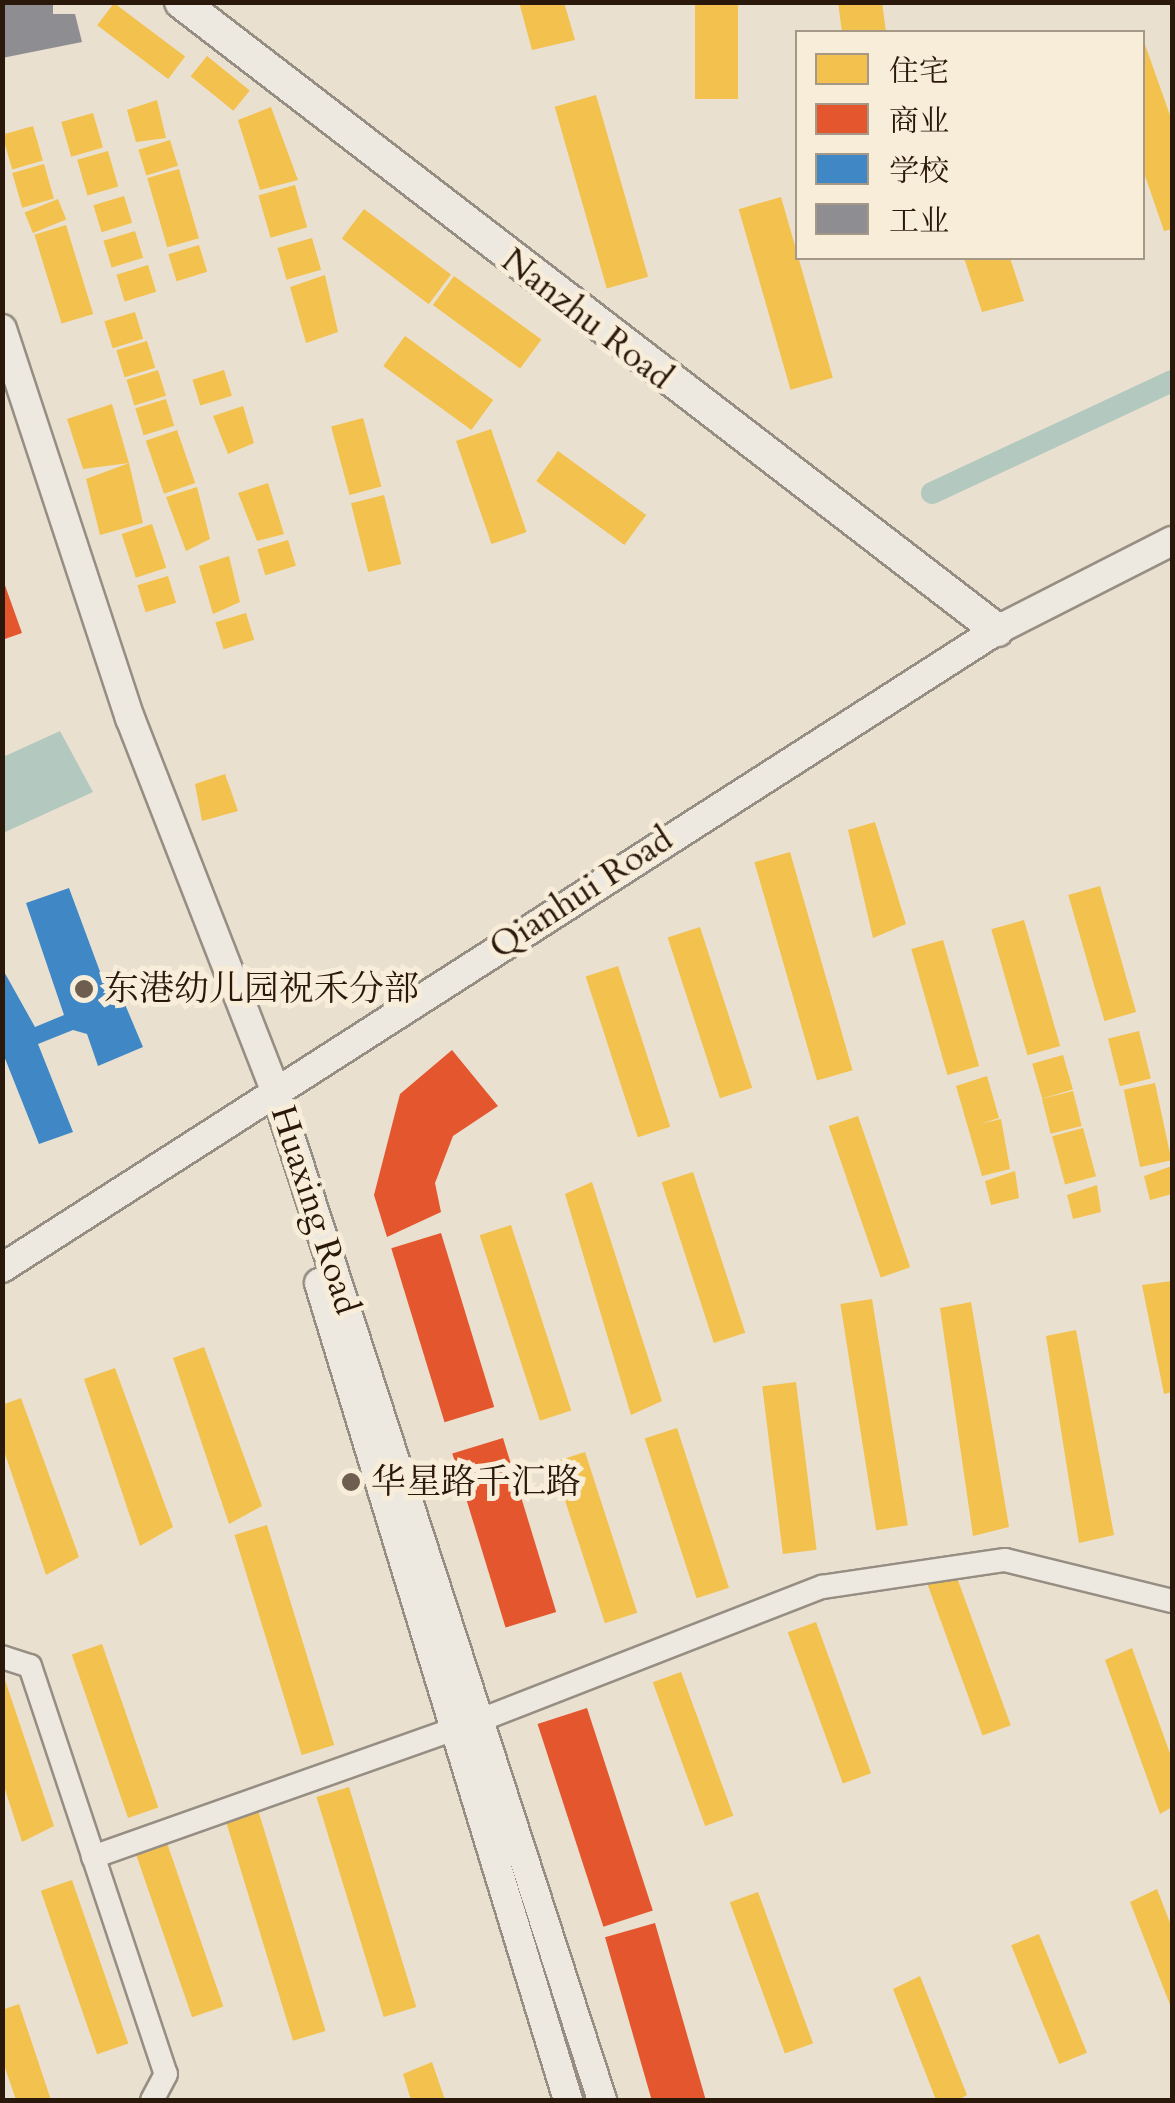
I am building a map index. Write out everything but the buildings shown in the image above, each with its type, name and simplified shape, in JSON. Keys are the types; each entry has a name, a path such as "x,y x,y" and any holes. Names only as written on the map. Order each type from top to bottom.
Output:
{"main road":[{"name":"Nanzhu Road","path":"182,2 997,630"}],"street":[{"name":"Huaxing Road","path":"2,329 130,718 276,1092 483,1720 602,2100"},
{"name":"Qianhui Road","path":"2,1268 997,630 1172,541"},
{"path":"276,1092 282,1161 568,2100"},
{"path":"93,1857 483,1720 822,1587 1004,1560 1172,1600"},
{"path":"2,1657 30,1666 166,2074 152,2100"}],"shaded area":[{"path":"60,731 93,792 3,833 3,757"}],"waterway":[{"path":"932,493 1172,381"}],"place":[{"name":"东港幼儿园祝禾分部","path":"84,989"},
{"name":"华星路千汇路","path":"351,1482"}]}
